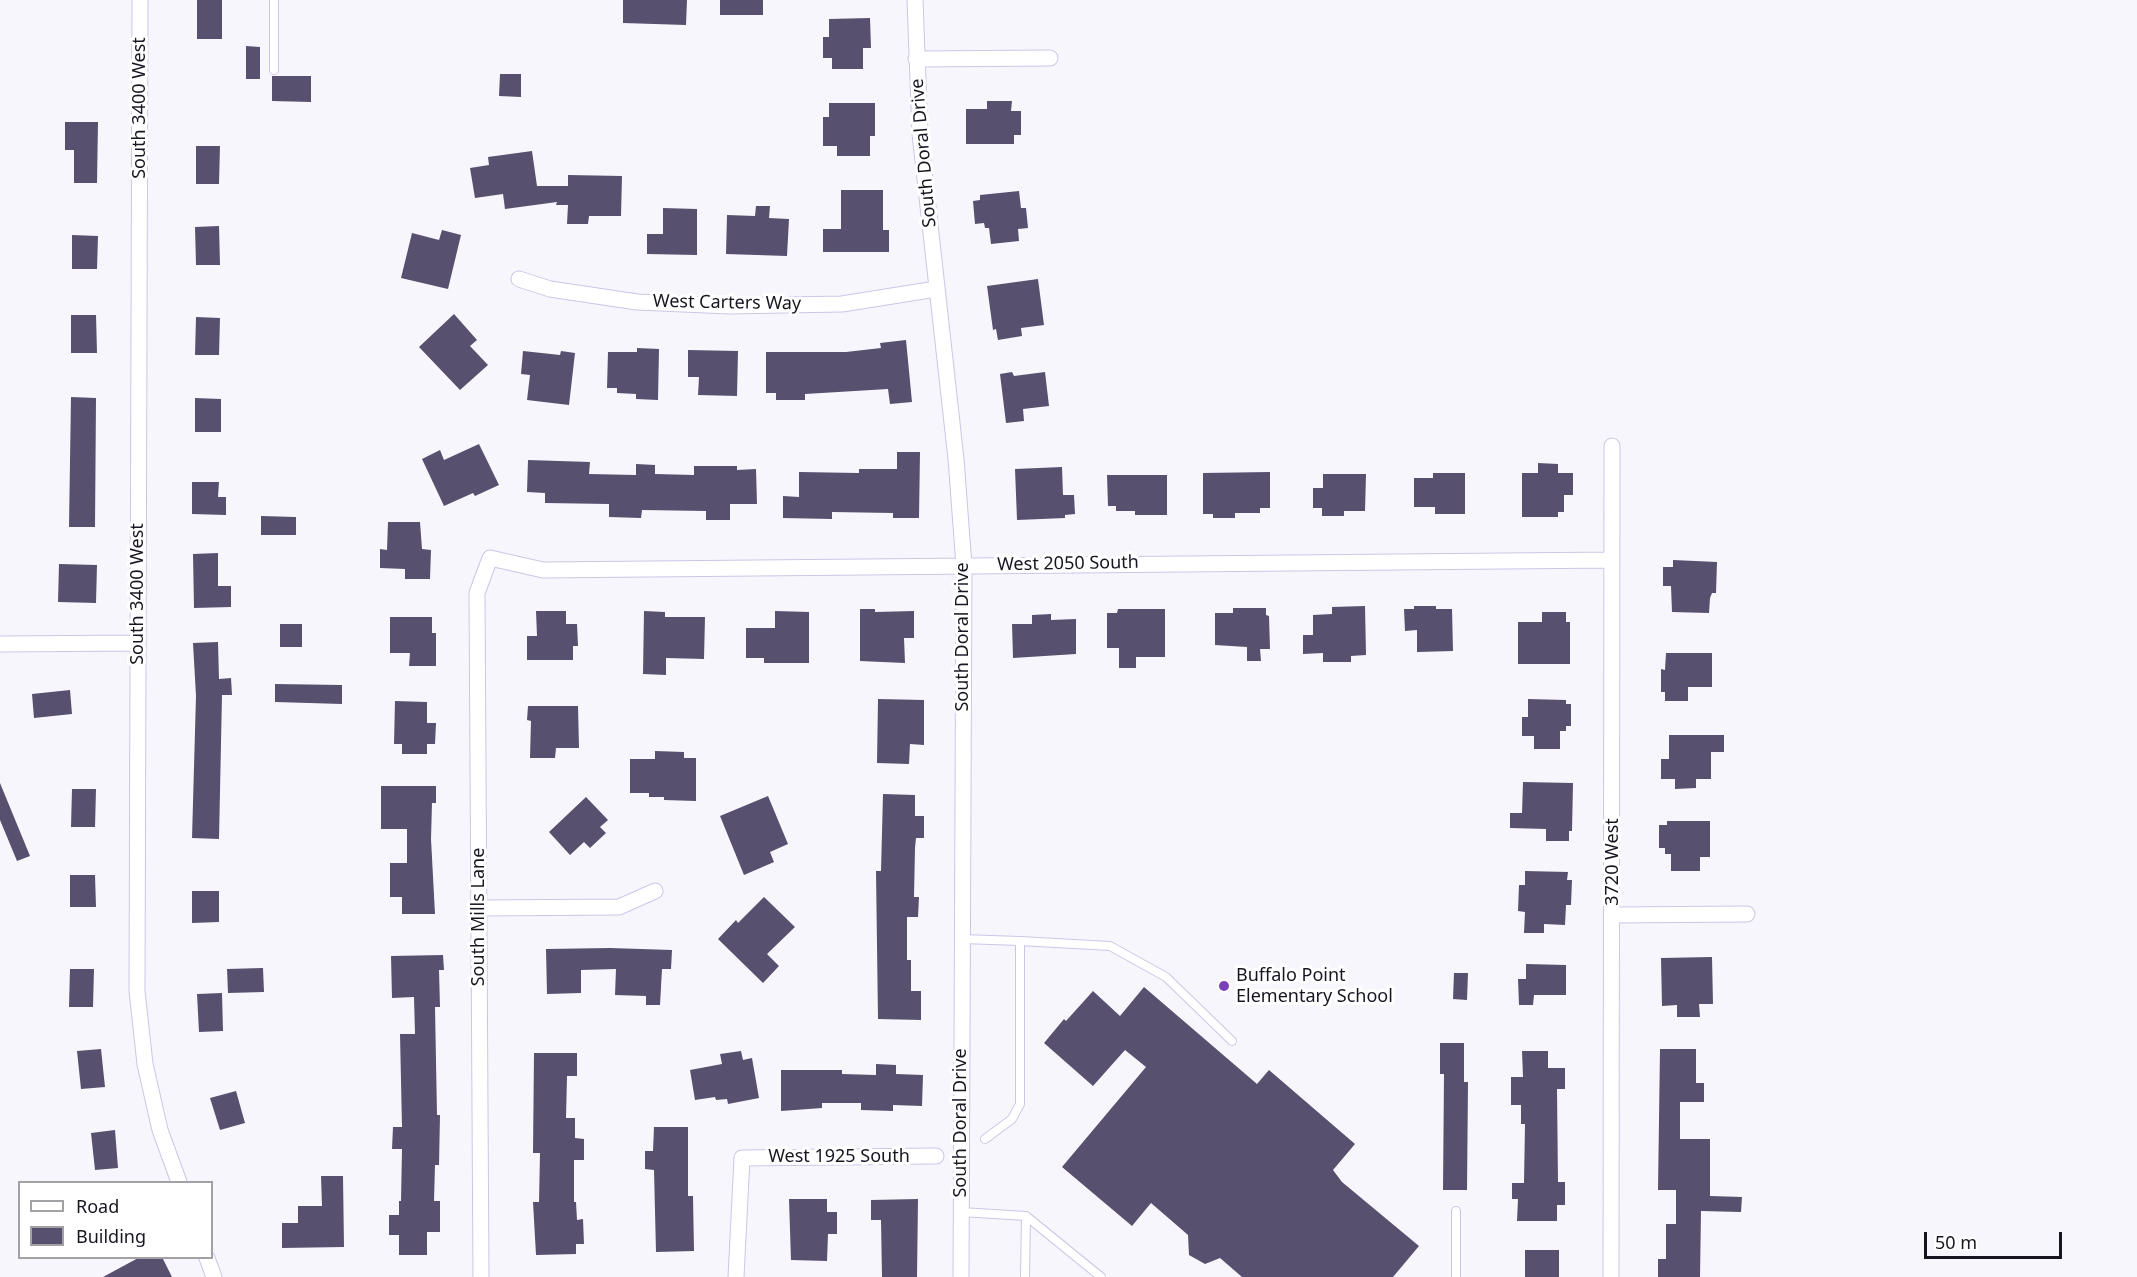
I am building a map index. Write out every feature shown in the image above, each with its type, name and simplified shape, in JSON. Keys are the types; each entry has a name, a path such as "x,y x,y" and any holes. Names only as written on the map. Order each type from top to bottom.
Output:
{"street":[{"name":"South 3400 West","path":"140,0 137,991 147,1075 159,1130 179,1181"},
{"name":"South Doral Drive","path":"915,0 920,134 956,459 964,566 961,939 962,1277"},
{"path":"916,58 1050,58"},
{"name":"West Carters Way","path":"519,279 550,289 637,302 729,306 842,304 936,289"},
{"name":"3720 West","path":"1611,1277 1612,446"},
{"name":"West 2050 South","path":"490,558 543,570 1612,560"},
{"name":"South Mills Lane","path":"481,1277 477,593 490,558"},
{"path":"0,644 138,644"},
{"path":"479,908 619,907 655,891"},
{"path":"1613,915 1747,914"},
{"name":"West 1925 South","path":"736,1277 742,1158 936,1156"},
{"path":"208,1259 214,1277"}],"lane":[{"path":"274,0 274,70"},
{"path":"961,939 1110,946 1166,977 1232,1041"},
{"path":"985,1139 1011,1119 1020,1104 1020,941"},
{"path":"1456,1211 1456,1277"},
{"path":"961,1212 1026,1216 1101,1277"},
{"path":"1025,1277 1026,1216"}],"building":[{"path":"197,0 222,0 222,39 197,39"},
{"path":"623,0 687,0 686,25 623,23"},
{"path":"720,0 763,0 763,15 720,15"},
{"path":"870,18 871,48 863,48 863,69 832,69 832,58 823,58 823,37 829,37 829,19"},
{"path":"246,46 260,47 260,79 246,79"},
{"path":"500,74 521,74 521,97 499,96"},
{"path":"272,76 311,76 311,102 272,101"},
{"path":"987,101 1012,101 1011,111 1021,111 1021,135 1014,135 1014,144 966,144 966,109 987,109"},
{"path":"829,103 875,103 875,136 870,136 870,156 837,156 837,146 823,146 823,117 829,117"},
{"path":"65,122 98,122 97,183 74,183 74,150 65,150"},
{"path":"196,146 220,146 219,184 196,184"},
{"path":"532,151 537,186 568,186 568,175 622,176 621,216 589,216 588,224 567,224 568,205 556,205 557,202 505,209 503,194 475,198 470,168 489,165 488,157"},
{"path":"841,190 883,190 883,230 889,230 889,252 823,252 823,229 841,229"},
{"path":"1019,191 1021,208 1026,208 1028,228 1018,229 1019,241 991,244 989,228 985,228 984,223 975,224 973,201 980,200 980,195"},
{"path":"756,206 770,206 769,218 789,219 787,256 726,254 727,215 755,216"},
{"path":"663,208 697,209 697,255 647,254 647,234 663,234"},
{"path":"219,226 220,265 196,265 195,227"},
{"path":"442,230 461,235 448,289 401,278 412,233 439,240"},
{"path":"72,235 98,236 97,269 72,269"},
{"path":"1038,279 1044,325 1021,328 1022,336 998,340 996,329 993,330 987,286"},
{"path":"454,314 477,340 470,346 488,365 460,390 419,347"},
{"path":"71,315 96,315 97,353 71,353"},
{"path":"196,317 220,318 219,355 195,355"},
{"path":"906,340 912,402 890,404 888,389 805,394 805,400 776,400 776,393 766,393 766,352 846,352 881,348 880,343"},
{"path":"637,348 659,349 658,400 636,399 636,394 617,393 617,388 607,388 608,352 637,352"},
{"path":"688,350 738,351 737,396 698,395 699,377 688,377"},
{"path":"523,351 560,355 561,351 575,353 569,405 527,400 530,375 521,374"},
{"path":"1012,372 1014,376 1045,372 1049,406 1023,409 1024,421 1006,423 1000,374"},
{"path":"71,397 96,398 95,527 69,527"},
{"path":"195,398 221,399 221,432 195,432"},
{"path":"479,444 499,485 475,496 473,493 444,506 422,459 440,450 444,460"},
{"path":"897,452 920,452 919,518 893,518 893,513 832,512 832,519 783,518 783,496 799,497 799,472 859,473 859,469 897,469"},
{"path":"528,460 590,462 589,474 636,475 636,464 655,465 655,474 694,475 694,466 737,466 737,470 756,469 757,504 730,504 730,520 706,520 706,511 642,510 641,518 609,517 609,504 545,503 545,493 527,492"},
{"path":"1538,463 1558,464 1558,473 1573,473 1573,495 1564,495 1564,512 1558,512 1558,517 1522,517 1522,473 1538,473"},
{"path":"1062,467 1063,495 1074,495 1075,514 1065,515 1065,518 1017,520 1015,469"},
{"path":"1270,472 1270,508 1260,508 1260,513 1235,513 1235,518 1213,518 1213,514 1203,514 1203,473"},
{"path":"1433,473 1465,473 1465,514 1435,514 1435,507 1414,507 1414,478 1433,478"},
{"path":"1323,474 1366,474 1365,511 1344,511 1344,516 1322,516 1322,508 1313,508 1313,488 1323,488"},
{"path":"1107,475 1167,475 1167,515 1135,515 1135,511 1116,511 1116,506 1108,506"},
{"path":"192,482 219,482 218,497 226,497 226,515 192,514"},
{"path":"261,516 296,517 296,535 261,535"},
{"path":"388,522 420,522 422,549 431,550 430,579 405,579 405,569 380,568 380,549 387,550"},
{"path":"218,553 218,586 231,586 231,607 194,608 193,554"},
{"path":"1673,560 1717,562 1716,593 1712,593 1710,598 1709,613 1672,612 1671,586 1663,586 1663,567 1673,567"},
{"path":"59,564 97,565 96,603 58,602"},
{"path":"1365,606 1366,655 1351,656 1351,662 1323,662 1323,653 1303,654 1303,635 1313,635 1313,615 1332,614 1332,607"},
{"path":"1414,606 1452,609 1453,651 1417,652 1417,630 1405,631 1404,609 1414,609"},
{"path":"1233,608 1266,608 1266,615 1269,616 1270,649 1260,649 1261,661 1247,661 1247,647 1215,645 1215,613 1233,613"},
{"path":"860,609 875,609 875,612 914,611 914,638 904,638 905,663 860,661"},
{"path":"1118,609 1165,609 1165,657 1136,657 1136,668 1119,668 1119,648 1107,648 1107,613 1117,613"},
{"path":"536,611 566,611 566,624 577,624 578,646 573,646 573,660 527,660 527,636 537,636"},
{"path":"644,611 665,612 665,617 705,617 704,659 666,658 666,675 643,674"},
{"path":"775,611 809,612 809,663 764,663 764,658 746,658 746,628 775,628"},
{"path":"1542,612 1566,612 1566,622 1570,622 1570,664 1518,664 1518,622 1542,622"},
{"path":"1051,614 1051,620 1076,619 1076,654 1013,658 1012,624 1032,624 1032,615"},
{"path":"390,617 432,617 432,633 436,633 436,666 409,666 410,653 390,653"},
{"path":"280,624 302,624 302,647 280,647"},
{"path":"218,642 219,679 231,678 232,695 222,695 219,839 192,838 196,696 193,643"},
{"path":"1666,653 1712,653 1712,687 1688,687 1688,701 1665,701 1665,692 1661,692 1661,669 1665,670"},
{"path":"275,684 342,685 342,704 275,702"},
{"path":"70,690 72,714 34,718 32,694"},
{"path":"878,699 924,700 924,745 910,744 909,764 877,763"},
{"path":"1528,699 1566,700 1566,704 1571,704 1571,726 1566,726 1566,731 1560,731 1560,749 1534,749 1534,736 1522,736 1522,717 1528,717"},
{"path":"395,701 427,702 427,723 436,723 435,744 427,744 427,754 402,754 402,744 394,744"},
{"path":"528,706 578,706 579,748 556,748 555,758 530,758 531,721 527,720"},
{"path":"1669,735 1724,735 1724,752 1711,752 1711,779 1696,779 1696,788 1675,789 1675,779 1661,779 1661,759 1669,759"},
{"path":"655,751 684,752 684,758 696,758 696,801 664,800 664,797 649,797 649,793 630,793 630,759 655,759"},
{"path":"1523,782 1573,783 1572,831 1569,831 1569,841 1546,841 1546,829 1510,828 1510,813 1522,813"},
{"path":"0,783 30,856 17,861 0,820"},
{"path":"381,786 436,786 436,803 432,803 431,839 435,914 402,914 402,897 390,897 390,863 407,863 407,829 381,829"},
{"path":"72,789 96,789 95,827 71,827"},
{"path":"883,794 915,795 915,816 924,816 924,838 916,838 915,848 914,897 919,897 918,917 907,917 907,960 911,960 911,991 921,991 921,1020 878,1019 876,871 881,871"},
{"path":"768,796 788,844 770,852 774,862 744,875 720,816"},
{"path":"586,797 608,820 600,827 606,833 590,848 584,842 570,855 549,832"},
{"path":"1667,821 1710,821 1710,857 1700,857 1700,871 1671,871 1671,854 1665,854 1665,848 1659,848 1659,825 1667,825"},
{"path":"1525,871 1568,872 1567,880 1572,880 1571,905 1566,905 1565,925 1544,924 1544,933 1524,933 1525,912 1518,911 1519,885 1525,885"},
{"path":"70,875 95,875 96,907 70,907"},
{"path":"192,891 219,891 219,922 192,923"},
{"path":"764,897 795,927 767,954 779,966 763,983 718,939 736,920 738,923"},
{"path":"546,949 672,950 671,969 662,969 660,1005 646,1005 646,996 615,995 616,969 581,970 581,993 547,994"},
{"path":"443,955 444,970 439,970 440,1007 435,1007 437,1115 440,1115 439,1165 435,1165 434,1201 440,1201 440,1232 427,1232 427,1255 399,1255 399,1235 389,1235 389,1215 399,1215 399,1201 401,1201 402,1149 392,1149 393,1127 402,1127 400,1034 415,1034 414,997 392,998 391,956"},
{"path":"1712,957 1713,1004 1699,1004 1700,1017 1677,1017 1677,1005 1662,1006 1661,958"},
{"path":"1526,964 1566,965 1566,995 1534,995 1533,1005 1519,1005 1518,979 1526,979"},
{"path":"263,968 264,992 228,993 227,969"},
{"path":"70,969 94,969 93,1007 69,1007"},
{"path":"1454,973 1468,973 1467,1000 1453,999"},
{"name":"Buffalo Point Elementary School","path":"1144,987 1257,1084 1269,1070 1355,1144 1333,1170 1342,1182 1419,1246 1393,1277 1242,1277 1220,1258 1205,1264 1189,1255 1188,1235 1151,1203 1132,1226 1062,1167 1146,1067 1125,1050 1093,1086 1044,1043 1064,1019 1066,1021 1093,991 1120,1016"},
{"path":"222,993 223,1031 199,1032 197,994"},
{"path":"1440,1043 1464,1043 1464,1082 1468,1082 1467,1190 1443,1190 1444,1074 1440,1074"},
{"path":"101,1049 105,1087 81,1089 77,1051"},
{"path":"1660,1049 1696,1049 1696,1083 1704,1083 1704,1102 1680,1102 1680,1139 1710,1139 1710,1196 1742,1197 1741,1212 1701,1211 1700,1277 1658,1277 1658,1259 1666,1259 1666,1224 1676,1224 1676,1190 1658,1190"},
{"path":"741,1051 743,1060 752,1058 759,1098 728,1104 727,1099 716,1100 715,1097 695,1100 690,1070 722,1064 720,1054"},
{"path":"1522,1051 1548,1051 1548,1068 1565,1068 1565,1089 1557,1089 1558,1182 1565,1182 1565,1205 1557,1205 1557,1221 1517,1221 1518,1199 1512,1199 1512,1183 1524,1183 1525,1124 1521,1124 1521,1105 1511,1105 1511,1077 1523,1077"},
{"path":"534,1053 577,1053 577,1076 567,1076 566,1118 575,1118 575,1138 584,1139 584,1160 574,1160 574,1202 576,1202 577,1220 583,1219 584,1244 576,1244 576,1254 536,1255 533,1202 539,1202 540,1153 533,1153"},
{"path":"876,1064 896,1065 896,1074 923,1075 922,1106 893,1105 893,1111 861,1110 861,1103 822,1103 822,1108 781,1111 781,1070 842,1070 842,1074 876,1075"},
{"path":"236,1091 245,1123 220,1130 210,1098"},
{"path":"654,1127 688,1127 688,1196 693,1196 694,1251 656,1252 654,1170 645,1169 645,1151 653,1151"},
{"path":"115,1130 118,1168 95,1170 91,1133"},
{"path":"321,1176 343,1176 344,1247 282,1248 282,1223 298,1223 298,1206 322,1206"},
{"path":"789,1199 827,1199 827,1212 837,1212 837,1234 828,1234 827,1261 791,1260"},
{"path":"918,1199 917,1277 882,1277 881,1220 871,1220 871,1200"},
{"path":"1525,1250 1559,1250 1559,1277 1525,1277"},
{"path":"136,1259 163,1259 172,1277 103,1277"}],"place":[{"name":"Buffalo Point Elementary School","path":"1224,986"}]}
